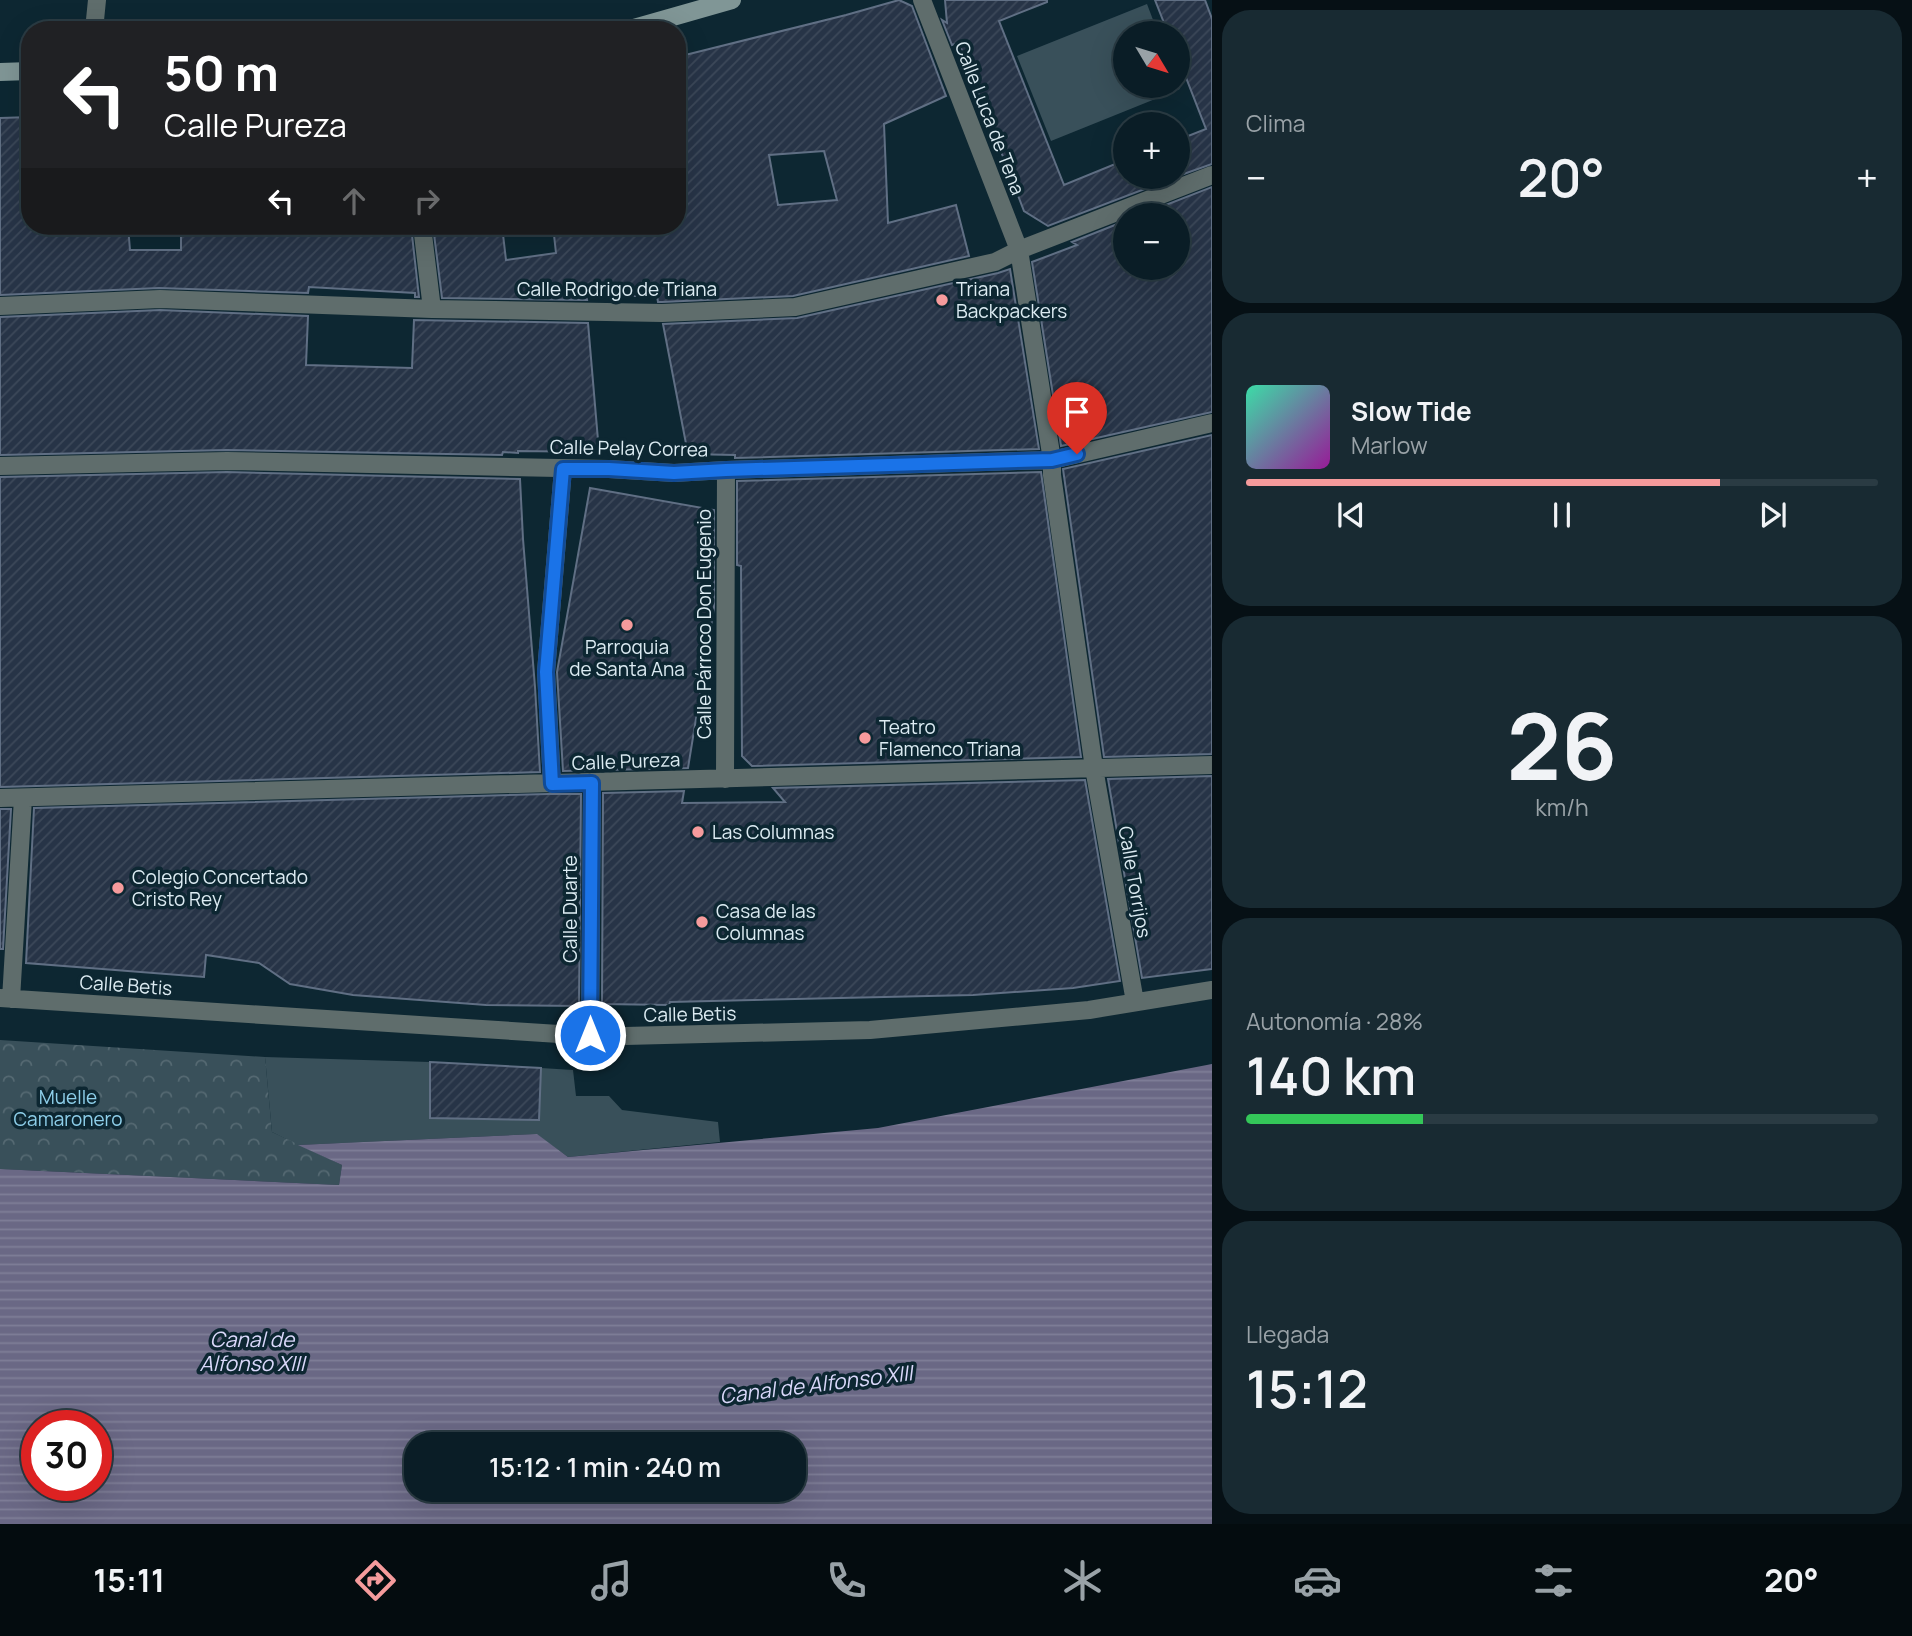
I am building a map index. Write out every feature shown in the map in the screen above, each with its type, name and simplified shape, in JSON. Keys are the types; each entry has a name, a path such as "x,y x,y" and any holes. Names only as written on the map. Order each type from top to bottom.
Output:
{"main road":[{"path":"658,21 732,0"},
{"path":"0,72 21,71"}],"street":[{"path":"95,21 97,0"},
{"name":"Calle Luca de Tena","path":"922,0 1019,250 1052,460"},
{"name":"Calle Rodrigo de Triana","path":"0,306 160,299 432,309 662,313 795,307 995,262 1019,250 1212,175"},
{"path":"423,235 432,309"},
{"name":"Calle Pelay Correa","path":"0,466 227,461 609,469 674,473 1052,460 1212,423"},
{"name":"Calle Torrijos","path":"1052,460 1094,768 1135,1002"},
{"path":"552,784 546,672 563,469"},
{"name":"Calle Párroco Don Eugenio","path":"725,779 726,470"},
{"name":"Calle Pureza","path":"0,798 1212,765"},
{"name":"Calle Duarte","path":"590,1035 592,783"},
{"path":"5,999 23,798"},
{"name":"Calle Betis","path":"5,999 590,1035 870,1030 1089,1010 1212,990"}],"green space":[{"path":"1147,4 1153,21 1113,21 1113,98 1158,98 1123,112 1113,112 1113,116 1051,141 1017,56"},
{"name":"Muelle Camaronero","path":"0,1040 265,1057 272,1132 342,1165 339,1185 0,1169"},
{"path":"265,1057 430,1062 430,1118 539,1120 541,1068 573,1070 576,1096 609,1096 622,1110 718,1122 720,1142 568,1157 536,1134 298,1145 272,1132"}],"water":[{"name":"Canal de Alfonso XIII","path":"1212,1064 1212,1524 0,1524 0,1169 339,1185 342,1165 298,1145 537,1134 568,1157 878,1128"}],"building":[{"path":"899,0 912,6 946,96 884,124 888,223 956,205 969,256 793,296 662,302 658,302 657,296 586,296 587,300 442,298 434,235 503,235 506,260 556,253 554,235 686,235 686,55","holes":["824,151 837,200 778,205 769,155"]},
{"path":"945,0 1047,0 999,21 1064,185 1113,165 1113,189 1145,189 1048,226 1024,211 959,43 952,45 942,20 947,23"},
{"path":"1155,0 1205,0 1212,19 1212,164 1190,172 1190,135 1206,129 1190,88 1190,21 1163,21"},
{"path":"21,117 21,235 129,235 130,250 181,250 181,235 412,235 419,297 415,297 415,293 309,287 308,293 159,288 0,295 0,118"},
{"path":"1212,187 1212,412 1061,446 1032,262 1077,245 1072,242 1113,226 1113,280 1190,280 1190,203 1171,203"},
{"path":"1010,269 1039,449 735,458 735,455 688,454 663,324 797,318"},
{"path":"160,310 308,316 306,365 412,368 414,320 588,323 599,452 518,451 503,452 502,455 227,450 0,455 0,317"},
{"path":"1212,435 1212,754 1104,757 1063,469"},
{"path":"227,472 520,479 540,772 0,787 0,477"},
{"path":"1041,472 1081,757 752,766 742,756 741,566 737,565 737,481"},
{"name":"Parroquia de Santa Ana","path":"590,488 714,510 714,608 688,768 563,771 557,672"},
{"path":"1212,776 1212,969 1142,978 1108,779"},
{"path":"1085,780 1120,981 1073,988 973,995 670,1002 669,1005 602,1004 603,793 684,791 682,803 785,802 773,788"},
{"path":"581,794 579,1006 486,1005 353,995 290,984 259,963 206,955 204,977 26,963 34,808"},
{"path":"0,809 11,809 3,949 0,949"},
{"path":"430,1062 541,1068 539,1120 430,1118"}],"place":[{"name":"Triana Backpackers","path":"942,300"},
{"name":"Parroquia de Santa Ana","path":"627,625"},
{"name":"Teatro Flamenco Triana","path":"865,738"},
{"name":"Las Columnas","path":"698,832"},
{"name":"Colegio Concertado Cristo Rey","path":"118,888"},
{"name":"Casa de las Columnas","path":"702,922"}],"route":[{"path":"590,1035 592,783 552,784 546,672 563,469 674,473 1052,460 1077,454"}]}
